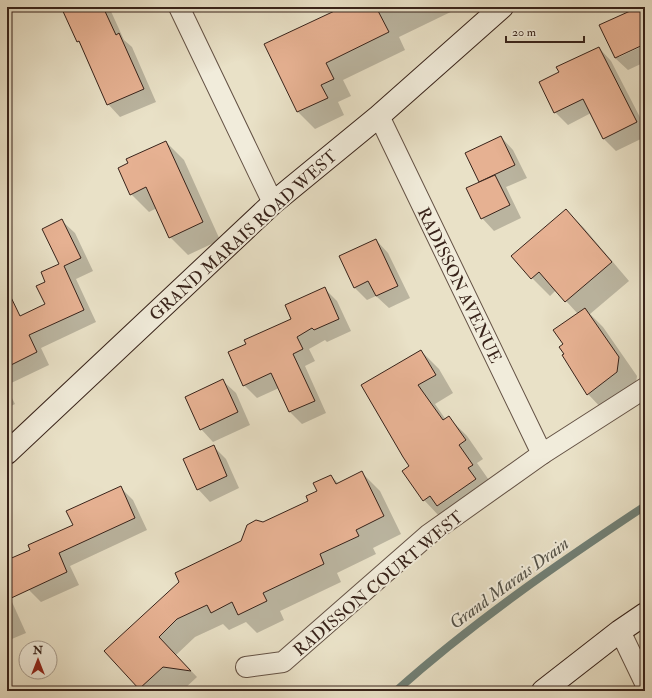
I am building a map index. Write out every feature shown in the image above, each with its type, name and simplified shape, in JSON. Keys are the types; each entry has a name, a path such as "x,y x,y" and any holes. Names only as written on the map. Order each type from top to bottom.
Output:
{"street":[{"path":"179,7 273,203"},
{"name":"GRAND MARAIS ROAD WEST","path":"7,453 273,203 378,116 502,7"},
{"name":"RADISSON AVENUE","path":"378,116 542,454"},
{"name":"RADISSON COURT WEST","path":"246,667 283,662 428,535 542,454 645,388"},
{"path":"543,691 620,631 645,614"},
{"path":"620,631 645,682"}],"building":[{"path":"61,7 103,7 116,35 119,33 144,89 107,105 79,41 77,42"},
{"path":"343,7 376,7 389,32 326,63 334,79 321,85 328,98 297,112 264,44"},
{"path":"639,7 645,7 645,44 615,58 599,25"},
{"path":"599,47 637,122 603,139 583,99 554,113 539,82 559,72 556,67"},
{"path":"501,136 515,165 479,182 465,153"},
{"path":"166,141 203,222 169,238 146,187 130,195 118,168 128,163 126,159"},
{"path":"495,175 510,205 481,219 466,188"},
{"path":"566,209 612,262 565,302 539,272 531,279 511,256"},
{"path":"62,219 81,258 64,266 84,310 29,335 37,352 7,367 7,289 20,316 45,304 36,286 45,282 41,272 59,264 42,229"},
{"path":"376,239 398,286 376,296 368,281 354,288 339,256"},
{"path":"325,287 339,319 314,330 312,328 297,337 303,349 293,354 315,401 289,412 271,373 243,386 228,352 246,344 244,340 291,319 285,305"},
{"path":"585,308 619,357 617,372 587,395 562,355 564,354 559,347 563,344 553,330"},
{"path":"421,350 436,375 418,385 443,420 449,416 466,440 459,445 473,465 468,468 476,479 437,506 430,496 423,501 402,471 409,466 361,385"},
{"path":"223,379 238,412 200,430 185,397"},
{"path":"214,445 227,476 197,490 183,459"},
{"path":"362,471 384,516 356,530 359,536 320,554 324,564 263,593 267,601 238,615 232,602 211,613 207,605 177,619 159,637 191,671 163,667 139,689 104,651 179,582 175,573 241,541 247,525 256,520 263,522 308,501 306,496 317,491 313,483 331,475 336,484"},
{"path":"121,486 135,518 59,553 67,572 7,600 7,560 30,550 28,545 73,525 66,511"}],"waterway":[{"name":"Grand Marais Drain","path":"396,691 486,617 581,549 645,506"}]}
